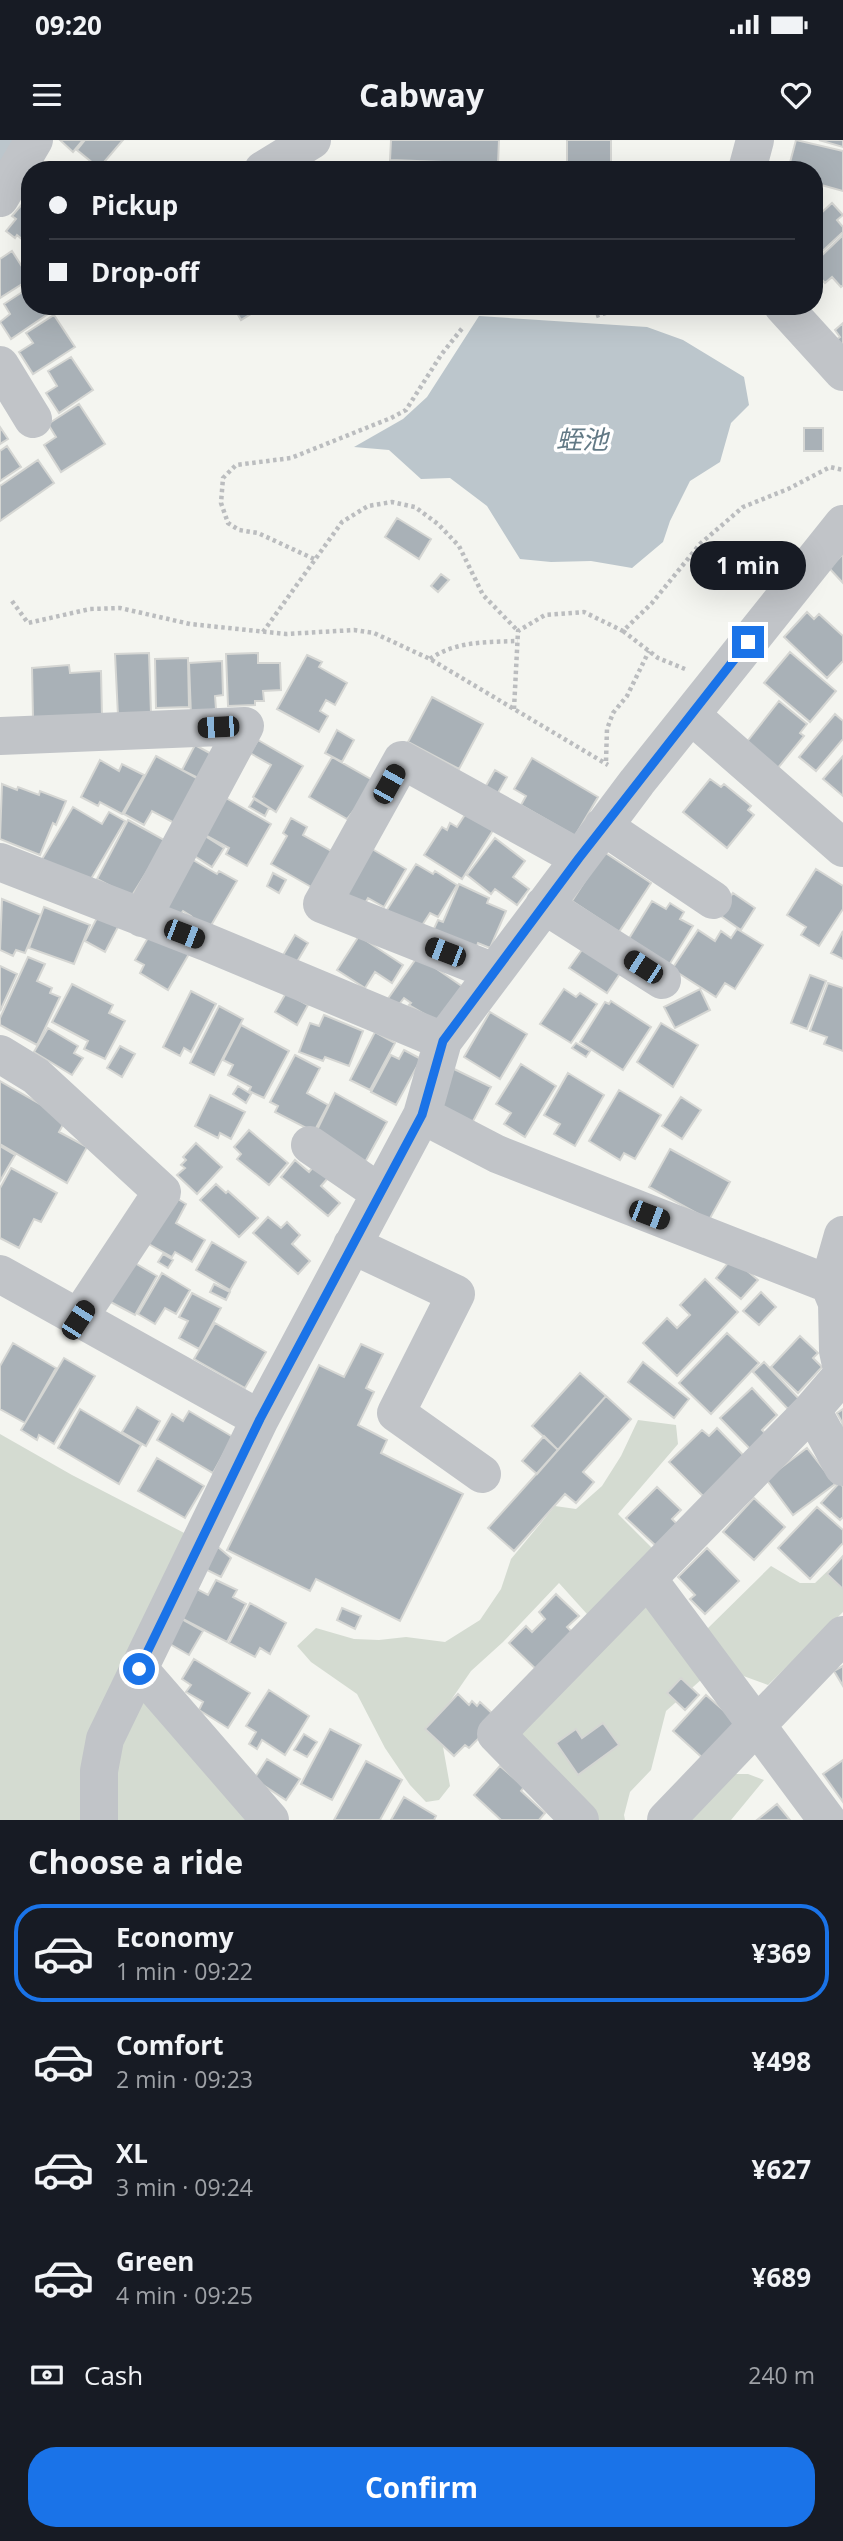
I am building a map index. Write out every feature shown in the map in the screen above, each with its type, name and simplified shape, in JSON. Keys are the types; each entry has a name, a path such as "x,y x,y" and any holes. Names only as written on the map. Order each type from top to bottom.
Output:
{"street":[{"path":"278,161 312,140"},
{"path":"749,161 755,140"},
{"path":"0,198 24,151"},
{"path":"791,315 843,372"},
{"path":"0,365 33,419"},
{"path":"99,1820 99,1771 105,1739 260,1419 422,1115 443,1041 603,826 622,773 691,715 843,524"},
{"path":"691,715 843,848"},
{"path":"0,737 245,726 142,918"},
{"path":"494,972 322,904 402,760 579,858"},
{"path":"603,826 713,900"},
{"path":"0,862 443,1041"},
{"path":"544,905 662,980"},
{"path":"0,1054 36,1076 162,1192 78,1320"},
{"path":"422,1115 497,1154 829,1284"},
{"path":"310,1145 380,1193"},
{"path":"580,1820 496,1734 812,1410 843,1374 838,1351 838,1303 829,1284 843,1235"},
{"path":"352,1245 456,1294 396,1413 482,1474"},
{"path":"0,1274 78,1320 260,1419"},
{"path":"812,1410 843,1467"},
{"path":"648,1579 827,1820"},
{"path":"666,1820 843,1635"},
{"path":"139,1669 270,1820"}],"path":[{"path":"314,559 258,533 239,530 229,523 221,503 223,478 236,465 291,458 407,410 441,355 464,326"},
{"path":"623,631 652,603 700,544 743,507 788,489 830,467 843,470"},
{"path":"263,632 342,522 368,506 392,502 415,508 438,524 459,546 484,595 518,631 514,709"},
{"path":"12,601 28,623 90,609 121,608 190,624 263,632 286,634 354,630 374,633 430,659 622,773"},
{"path":"518,631 545,615 584,612 623,631 658,658 717,682"},
{"path":"430,659 442,650 479,642 518,641"},
{"path":"622,773 607,729 613,713 627,696 649,651"}],"shaded area":[{"path":"638,1420 676,1425 678,1444 618,1514 659,1555 596,1624 559,1583 503,1642 471,1671 438,1719 450,1786 439,1800 426,1802 410,1785 385,1748 357,1694 311,1662 297,1646 316,1628 354,1639 406,1637 445,1642 480,1620 501,1589 511,1559 555,1506 576,1509 602,1486 621,1456"},
{"path":"0,1434 192,1537 91,1820 0,1820"},
{"path":"843,1556 843,1612 768,1685 738,1674 704,1632 771,1566 800,1583 815,1583"},
{"path":"651,1597 711,1671 666,1711 651,1770 630,1792 625,1820 590,1820 509,1734"},
{"path":"137,1690 262,1820 110,1820 110,1769"},
{"path":"728,1774 748,1774 764,1780 731,1820 682,1820"}],"water":[{"name":"蛭池","path":"479,316 647,327 683,340 744,377 749,405 731,423 720,462 690,481 663,542 632,568 591,561 551,562 520,559 487,506 450,478 421,479 389,450 354,447 403,419 427,397"}],"building":[{"path":"60,140 83,140 73,152"},
{"path":"85,140 123,140 105,161 90,161 77,150"},
{"path":"391,140 499,140 498,161 390,160"},
{"path":"567,140 611,140 611,161 567,161"},
{"path":"796,140 843,151 843,191 823,185 823,161 790,161"},
{"path":"819,140 843,140 843,147"},
{"path":"832,203 843,215 837,220 843,227 843,232 823,251 823,211"},
{"path":"21,205 21,238 17,235 15,238 6,231 16,219 12,216"},
{"path":"843,235 841,287 832,277 825,283 823,281 823,254"},
{"path":"12,251 21,265 21,285 0,298 0,259"},
{"path":"21,293 21,315 47,315 11,339 0,322 10,314 4,304"},
{"path":"54,315 75,347 33,374 19,352 33,343 26,333"},
{"path":"843,323 843,348 836,340 840,337 835,330"},
{"path":"71,357 93,390 59,413 46,393 57,386 48,371"},
{"path":"79,404 105,444 61,472 44,445 56,437 48,424"},
{"path":"0,427 8,439 0,444"},
{"path":"804,428 823,428 823,451 804,451"},
{"path":"7,446 21,467 0,481 0,451"},
{"path":"38,460 54,483 0,521 0,486"},
{"path":"397,518 431,539 419,559 385,537"},
{"path":"843,554 843,583 829,568"},
{"path":"441,574 449,580 438,592 431,586"},
{"path":"807,612 814,619 819,614 843,636 843,661 827,678 784,637"},
{"path":"790,652 836,691 810,722 764,683"},
{"path":"149,653 151,714 118,716 115,654"},
{"path":"258,653 258,663 280,663 281,690 263,691 264,701 255,701 255,705 228,706 226,654"},
{"path":"307,655 322,662 319,667 347,683 335,705 326,700 320,711 328,716 319,732 277,709"},
{"path":"188,658 189,707 156,708 155,659"},
{"path":"222,661 223,695 215,696 216,709 191,716 189,663"},
{"path":"69,665 70,673 101,671 102,717 33,718 32,668"},
{"path":"432,697 483,724 459,769 408,742"},
{"path":"779,701 807,724 800,733 804,736 777,769 746,743"},
{"path":"835,714 843,721 843,739 816,771 799,757"},
{"path":"337,730 354,740 342,762 325,753"},
{"path":"258,740 303,766 276,812 253,797 271,765 250,753"},
{"path":"195,745 217,757 204,781 182,770"},
{"path":"156,756 204,782 180,826 152,811 144,825 124,814"},
{"path":"843,756 843,796 823,779"},
{"path":"332,757 376,782 347,819 309,797"},
{"path":"532,758 598,797 575,836 521,805 526,796 514,789"},
{"path":"100,760 119,771 122,764 144,775 122,814 100,802 98,806 81,797"},
{"path":"495,770 507,777 495,798 483,791"},
{"path":"710,779 721,787 724,784 751,806 748,810 754,815 727,848 683,812"},
{"path":"2,784 39,795 40,791 66,801 56,825 53,823 40,855 0,839"},
{"path":"226,798 271,824 247,866 226,854 229,848 205,835"},
{"path":"254,799 269,808 265,816 249,807"},
{"path":"73,807 102,824 109,812 125,821 88,884 41,861"},
{"path":"470,807 497,824 462,879 424,855 442,827 447,830 450,823 457,827"},
{"path":"291,818 307,827 303,835 333,852 313,888 271,864 287,836 283,833"},
{"path":"128,820 166,841 131,897 97,879"},
{"path":"205,836 224,848 212,867 193,855"},
{"path":"495,838 525,861 513,877 529,889 517,905 495,889 491,894 467,875"},
{"path":"367,846 406,869 384,907 368,898 364,905 346,894"},
{"path":"604,852 651,883 619,932 572,901"},
{"path":"188,857 217,874 219,871 237,881 206,934 191,916 183,911 180,915 161,905"},
{"path":"416,864 433,874 435,871 457,885 438,917 430,913 419,930 385,913"},
{"path":"816,869 843,886 843,909 819,946 801,935 806,927 787,915"},
{"path":"273,873 286,880 279,893 267,886"},
{"path":"459,884 489,898 487,903 506,911 490,948 478,943 474,954 431,935 438,920 443,922"},
{"path":"733,893 755,908 741,930 718,914"},
{"path":"2,899 41,915 25,953 16,950 13,956 0,950"},
{"path":"652,901 666,909 670,903 684,912 680,919 693,926 669,965 628,940"},
{"path":"44,907 90,925 74,964 29,948"},
{"path":"99,914 119,925 105,952 85,941"},
{"path":"737,929 763,945 735,989 725,983 716,997 672,969 698,930 715,941 721,931 731,938"},
{"path":"843,931 843,959 831,953"},
{"path":"295,935 308,943 295,965 282,957"},
{"path":"149,936 189,954 168,990 140,973 144,965 135,960"},
{"path":"359,936 403,965 392,983 375,972 365,988 337,970"},
{"path":"584,947 621,972 607,993 569,968"},
{"path":"418,956 463,987 438,1022 409,1005 411,1003 404,998 396,1008 387,1000"},
{"path":"28,957 45,964 37,981 52,988 50,993 60,997 37,1045 0,1025 0,1018"},
{"path":"0,966 17,974 0,1011"},
{"path":"810,975 826,981 807,1029 791,1023"},
{"path":"828,983 843,988 843,1051 824,1044 827,1037 810,1031"},
{"path":"72,984 113,1005 109,1013 125,1021 105,1059 84,1049 88,1041 52,1022"},
{"path":"564,989 576,997 580,993 597,1004 571,1043 540,1024"},
{"path":"700,989 710,1010 675,1028 664,1007"},
{"path":"191,991 216,1004 191,1052 184,1048 180,1056 163,1047"},
{"path":"286,993 308,1005 297,1025 275,1012"},
{"path":"611,1001 651,1027 623,1070 580,1042 605,1002 609,1004"},
{"path":"219,1006 243,1019 214,1075 190,1063"},
{"path":"490,1012 527,1034 500,1079 464,1057"},
{"path":"324,1015 363,1031 349,1066 325,1057 323,1061 299,1052 310,1023 319,1026"},
{"path":"661,1023 698,1045 673,1087 637,1062"},
{"path":"241,1025 289,1051 264,1098 249,1091 251,1087 228,1075 233,1065 223,1060"},
{"path":"48,1028 78,1046 74,1053 83,1058 72,1075 34,1052"},
{"path":"375,1032 395,1043 370,1090 350,1080"},
{"path":"576,1043 590,1051 586,1057 572,1048"},
{"path":"120,1046 135,1054 122,1077 107,1068"},
{"path":"404,1050 421,1059 396,1105 371,1092 391,1055 399,1059"},
{"path":"295,1055 320,1068 307,1093 328,1105 314,1132 275,1112 278,1106 270,1102"},
{"path":"521,1064 556,1086 525,1137 504,1124 511,1113 496,1104"},
{"path":"450,1067 491,1087 471,1125 431,1105"},
{"path":"568,1073 604,1095 575,1146 554,1134 560,1124 544,1115"},
{"path":"0,1081 66,1119 59,1132 87,1147 67,1183 0,1144"},
{"path":"238,1086 251,1094 246,1103 233,1094"},
{"path":"619,1090 661,1115 635,1159 624,1153 620,1160 589,1141"},
{"path":"335,1093 387,1122 363,1166 316,1132"},
{"path":"210,1095 245,1112 231,1139 220,1133 218,1138 195,1126"},
{"path":"681,1097 701,1110 682,1139 662,1126"},
{"path":"249,1130 288,1163 269,1185 237,1159 241,1154 234,1147"},
{"path":"196,1143 222,1167 197,1194 177,1175 185,1168 181,1165 186,1160 183,1157"},
{"path":"0,1146 15,1155 0,1181"},
{"path":"670,1149 730,1182 709,1220 649,1187"},
{"path":"295,1160 309,1172 314,1166 328,1178 321,1186 340,1203 328,1216 281,1177"},
{"path":"11,1168 57,1193 41,1222 34,1219 19,1248 0,1238 0,1188"},
{"path":"216,1184 226,1193 228,1191 258,1218 239,1237 200,1200"},
{"path":"165,1191 186,1204 176,1223 205,1240 192,1262 175,1252 172,1257 138,1238"},
{"path":"268,1217 281,1228 287,1222 300,1235 292,1244 310,1261 298,1274 253,1233"},
{"path":"212,1242 246,1262 230,1290 196,1270"},
{"path":"163,1254 173,1260 168,1268 158,1262"},
{"path":"732,1258 758,1280 741,1299 716,1278"},
{"path":"128,1259 157,1276 135,1315 105,1299"},
{"path":"162,1273 190,1290 176,1314 165,1308 155,1324 138,1314"},
{"path":"705,1279 738,1312 677,1376 643,1343 667,1318 677,1328 690,1315 680,1305"},
{"path":"214,1284 230,1292 226,1300 210,1292"},
{"path":"761,1292 776,1307 759,1325 743,1311"},
{"path":"192,1293 221,1308 199,1349 179,1338 188,1321 179,1317"},
{"path":"215,1323 266,1352 245,1388 194,1359"},
{"path":"727,1333 759,1363 711,1414 679,1383"},
{"path":"800,1336 818,1353 813,1358 822,1367 798,1393 771,1367"},
{"path":"13,1343 56,1368 25,1423 0,1409 0,1366"},
{"path":"361,1344 383,1354 366,1388 374,1392 358,1425 387,1440 381,1453 463,1494 400,1621 316,1579 310,1591 227,1550 319,1365 344,1377"},
{"path":"64,1358 95,1376 54,1444 39,1435 37,1440 21,1430"},
{"path":"643,1362 689,1399 674,1418 628,1382"},
{"path":"764,1362 799,1399 788,1409 753,1372"},
{"path":"580,1373 606,1396 558,1450 532,1426"},
{"path":"752,1388 777,1415 762,1430 769,1437 753,1452 720,1418"},
{"path":"606,1396 631,1419 583,1472 594,1482 576,1503 565,1494 514,1551 488,1528"},
{"path":"137,1407 160,1421 146,1446 122,1432"},
{"path":"80,1409 141,1445 119,1484 58,1448"},
{"path":"843,1409 843,1424 837,1413"},
{"path":"189,1411 233,1437 213,1473 157,1440 172,1414 183,1421"},
{"path":"843,1424 843,1438 837,1427"},
{"path":"717,1428 747,1459 706,1499 669,1462 702,1430 709,1436"},
{"path":"544,1436 558,1450 537,1474 522,1461"},
{"path":"807,1448 835,1484 793,1515 766,1479"},
{"path":"157,1458 204,1486 185,1518 138,1491"},
{"path":"840,1482 843,1487 843,1517 840,1520 821,1503"},
{"path":"657,1487 681,1510 672,1519 677,1524 656,1546 626,1518"},
{"path":"754,1498 785,1527 754,1560 723,1532"},
{"path":"817,1507 843,1530 843,1543 810,1579 778,1548"},
{"path":"212,1542 231,1558 221,1577 199,1566"},
{"path":"707,1548 739,1581 705,1614 690,1599 695,1595 678,1577"},
{"path":"843,1556 843,1589 827,1574"},
{"path":"216,1580 237,1590 233,1597 246,1604 227,1642 179,1617 195,1588 208,1595"},
{"path":"556,1594 579,1616 567,1627 572,1632 544,1677 509,1643 526,1626 532,1632 545,1619 539,1612"},
{"path":"250,1603 286,1623 270,1654 260,1648 255,1657 229,1643"},
{"path":"342,1608 361,1616 355,1629 337,1620"},
{"path":"176,1616 203,1631 189,1655 163,1640"},
{"path":"194,1659 250,1693 228,1728 199,1710 203,1702 186,1692 191,1685 182,1679"},
{"path":"843,1666 843,1686 834,1671"},
{"path":"681,1678 699,1695 685,1710 667,1693"},
{"path":"269,1690 309,1716 285,1755 262,1740 257,1749 249,1744 256,1732 246,1726"},
{"path":"458,1694 469,1705 472,1701 477,1706 480,1702 494,1715 482,1735 469,1748 465,1745 454,1756 425,1729"},
{"path":"706,1695 739,1724 706,1761 673,1731"},
{"path":"603,1723 619,1745 578,1775 556,1743 576,1729 582,1738"},
{"path":"330,1729 361,1745 332,1800 301,1784"},
{"path":"304,1734 317,1742 307,1757 294,1750"},
{"path":"267,1759 300,1779 286,1800 254,1779"},
{"path":"843,1760 843,1802 823,1774"},
{"path":"366,1761 402,1780 380,1820 334,1820"},
{"path":"500,1766 524,1787 521,1791 545,1813 539,1820 501,1820 474,1795"},
{"path":"404,1797 436,1816 434,1820 391,1820"},
{"path":"777,1804 790,1820 757,1820"}],"waterway":[{"path":"0,145 3,140"}],"route":[{"path":"139,1669 260,1419 422,1115 443,1041 637,782 748,642"}]}
